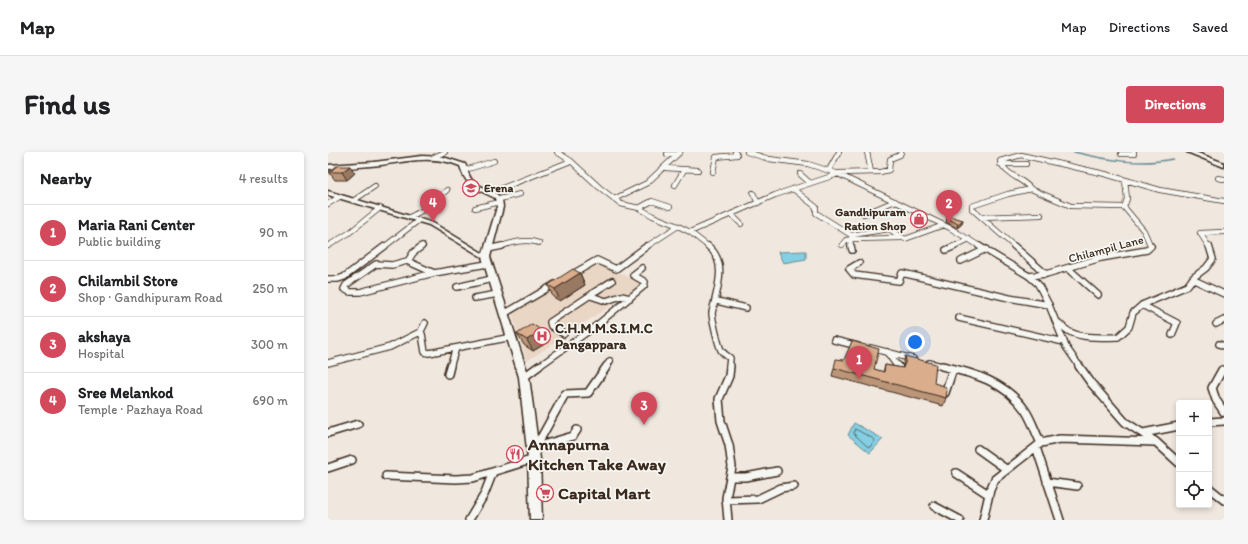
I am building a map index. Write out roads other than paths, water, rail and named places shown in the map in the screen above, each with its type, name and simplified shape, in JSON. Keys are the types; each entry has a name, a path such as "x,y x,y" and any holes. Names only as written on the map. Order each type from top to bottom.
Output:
{"main road":[{"path":"328,167 356,166 434,157 453,160 463,165 467,178 471,183 498,196 500,201 487,257 492,279 524,377 534,459 536,520"}],"street":[{"path":"434,157 444,152"},
{"path":"557,152 571,161 621,204 639,208 653,216 678,226 690,232 713,250 719,267 720,278 717,301 712,315 721,350 730,358 729,376 719,399 721,421 729,445 732,467 726,500 728,520"},
{"path":"713,172 716,157 735,155 735,152"},
{"path":"747,152 769,159 796,161 837,173 932,221 944,225 1029,276 1038,284 1049,305 1064,342 1096,389 1126,422 1156,442 1176,460"},
{"path":"829,170 839,152"},
{"path":"867,152 870,172"},
{"path":"690,232 792,189 837,173 889,170 890,159 888,152"},
{"path":"890,159 900,155 901,152"},
{"path":"1121,154 1130,155 1134,154 1134,152"},
{"path":"1190,152 1224,165"},
{"path":"614,199 647,183 665,168 679,153"},
{"path":"667,154 679,153"},
{"path":"1000,164 1002,159 1021,155 1045,162 1105,174 1160,190 1224,201"},
{"path":"465,170 494,161"},
{"path":"492,192 571,161"},
{"path":"1000,164 1026,164"},
{"path":"1000,164 1010,173 1021,178 1031,189 1071,206 1124,207 1127,199 1124,180"},
{"path":"665,168 698,170"},
{"path":"675,185 684,170"},
{"path":"800,174 810,183"},
{"path":"1218,178 1224,179"},
{"path":"353,201 375,186"},
{"path":"792,189 816,207 816,213 852,238 908,238 944,225"},
{"path":"1031,189 973,205 972,209 1046,274"},
{"path":"410,217 425,209 448,190"},
{"path":"328,193 431,224 487,257"},
{"path":"753,193 758,203"},
{"path":"475,208 520,194"},
{"path":"328,200 337,196"},
{"path":"328,204 337,196"},
{"path":"639,208 652,201 670,207"},
{"path":"864,214 895,202"},
{"name":"Chilampil Lane","path":"1029,276 1069,269 1097,259 1147,250 1151,247 1150,242 1140,224 1124,207"},
{"path":"328,246 349,233 380,208"},
{"path":"731,214 741,224"},
{"path":"981,217 1040,216"},
{"path":"328,278 338,279 344,277 419,220"},
{"path":"504,314 597,260 616,269 639,250 678,226"},
{"path":"842,245 846,240 889,229 902,238"},
{"path":"1055,320 1061,323 1069,331 1088,336 1118,337 1129,327 1133,313 1142,305 1187,286 1192,279 1206,268 1213,259 1208,243 1200,233 1224,232"},
{"path":"852,238 852,250"},
{"path":"946,250 969,239"},
{"path":"434,273 408,261 392,265 373,265 346,285 344,289 350,292 360,292 434,273 487,257 527,240 534,240 539,243"},
{"path":"408,261 413,253 422,246"},
{"path":"961,261 986,249"},
{"path":"859,263 849,270 854,275 899,281 902,273 1009,298 1049,305"},
{"path":"524,377 597,325 645,285 645,282 633,275 642,268"},
{"path":"1069,269 1098,295"},
{"path":"457,287 492,279"},
{"path":"1192,279 1210,289 1224,294"},
{"path":"564,334 551,326 550,322 612,281"},
{"path":"475,298 498,294"},
{"path":"592,294 591,296 604,301 620,296 630,298"},
{"path":"717,301 746,308"},
{"path":"1142,305 1178,323 1172,335"},
{"path":"959,318 1064,342"},
{"path":"1216,324 1224,320"},
{"path":"328,363 390,347 415,334 420,333 425,323"},
{"path":"420,333 422,334 423,345 427,353 512,337"},
{"path":"834,340 971,373 987,380 1018,400 1029,416 1047,482 1060,520"},
{"path":"448,374 456,348"},
{"path":"887,352 899,368 896,371"},
{"path":"532,448 542,436 565,394 588,393 610,361"},
{"path":"944,393 953,369"},
{"path":"1222,370 1212,388 1216,400 1224,412"},
{"path":"1212,422 1224,421"},
{"path":"328,433 358,424"},
{"path":"1142,433 1176,427"},
{"path":"532,448 573,436 577,430"},
{"path":"982,520 988,494 995,479 1038,445 1060,440 1081,439 1156,442"},
{"path":"978,449 1006,469"},
{"path":"386,476 456,479 473,478 534,459"},
{"path":"328,468 352,460"},
{"path":"730,476 746,477 777,471"},
{"path":"469,520 484,495 493,472"},
{"path":"956,473 988,494"},
{"path":"1047,482 1077,486"},
{"path":"726,500 758,499 781,488 794,486"},
{"path":"1212,490 1224,500"},
{"path":"934,506 960,520"}],"water":[{"path":"806,251 806,259 783,263 778,252"},
{"path":"854,423 883,439 870,453 848,435"}],"waterway":[{"path":"1074,152 1135,162 1173,159"}],"place":[{"name":"Erena","path":"471,188"},
{"name":"Gandhipuram Ration Shop","path":"919,219"},
{"name":"Sree Melankod","path":"433,222"},
{"name":"Chilambil Store","path":"949,223"},
{"name":"C.H.M.M.S.I.M.C Pangappara","path":"542,336"},
{"name":"Maria Rani Center","path":"859,379"},
{"name":"akshaya","path":"644,425"},
{"name":"Annapurna Kitchen Take Away","path":"515,454"},
{"name":"Capital Mart","path":"545,493"}]}
